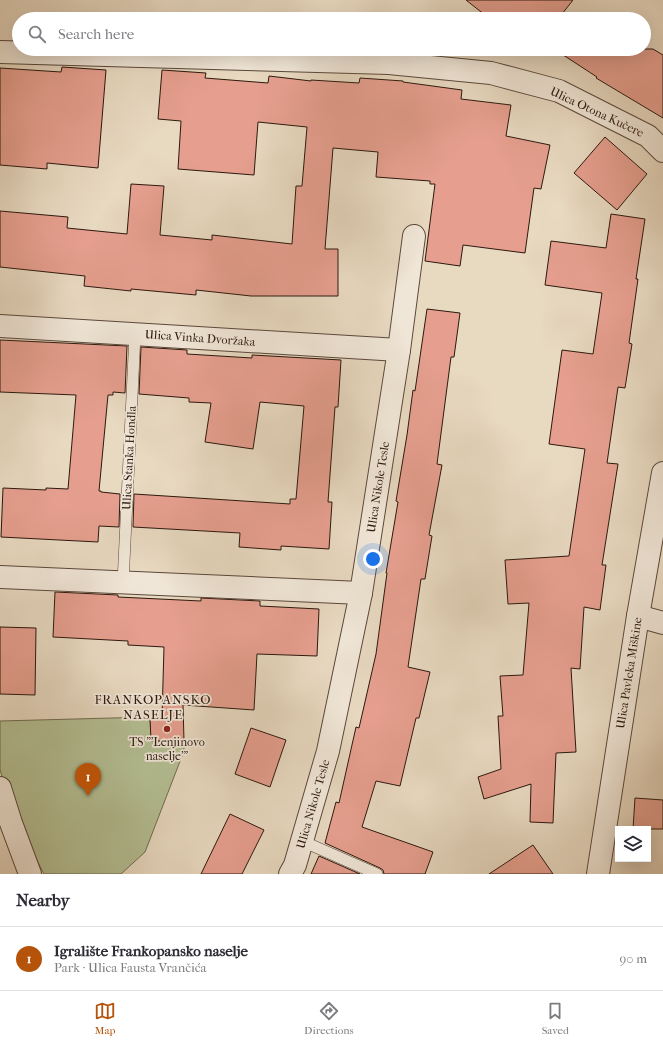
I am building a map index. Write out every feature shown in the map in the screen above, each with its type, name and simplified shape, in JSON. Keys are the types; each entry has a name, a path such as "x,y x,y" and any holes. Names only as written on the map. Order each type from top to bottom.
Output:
{"street":[{"name":"Ulica Otona Kučere","path":"0,52 12,52"},
{"name":"Ulica Otona Kučere","path":"156,56 389,62 491,73 558,91 648,136 663,151"},
{"name":"Ulica Nikole Tesle","path":"290,874 295,865 328,751 361,593 399,350 414,236"},
{"name":"Ulica Vinka Dvoržaka","path":"0,326 399,350"},
{"name":"Ulica Pavleka Miškine","path":"598,874 638,616 663,473"},
{"path":"0,577 361,593"},
{"path":"638,616 663,623"},
{"path":"0,788 30,874"}],"lane":[{"name":"Ulica Stanka Hondla","path":"123,583 135,334"},
{"path":"302,841 377,874"}],"green space":[{"path":"150,717 151,741 184,741 184,751 145,852 121,874 44,874 18,823 0,770 0,721"}],"building":[{"path":"466,0 573,0 564,12 481,12"},
{"path":"651,49 663,55 663,118 596,78 597,77 565,56 651,56"},
{"path":"62,67 106,70 98,168 47,163 47,169 0,165 0,68 61,72"},
{"path":"162,70 206,73 205,78 268,83 269,76 311,81 359,83 360,78 403,81 462,90 461,99 511,105 506,136 550,145 541,189 534,188 525,253 463,245 460,266 425,261 435,184 430,184 430,181 376,177 378,152 333,148 325,249 338,249 338,296 251,296 196,290 196,295 131,289 131,291 84,286 85,276 0,267 0,211 68,217 67,228 127,234 131,184 164,186 160,235 212,240 212,235 292,244 296,186 302,186 307,127 258,122 254,175 178,169 181,121 158,119"},
{"path":"605,137 647,174 617,210 574,173"},
{"path":"611,214 645,219 636,279 638,279 629,343 632,344 625,388 618,387 607,463 618,464 602,565 606,565 600,610 584,607 580,669 571,668 576,752 556,753 553,823 530,822 531,784 484,799 478,777 501,769 498,716 503,716 500,676 523,675 529,603 508,604 505,560 569,556 585,449 549,444 562,350 593,354 602,293 545,285 551,241 606,248"},
{"path":"427,309 460,313 454,357 451,357 437,464 442,465 429,535 432,536 425,579 421,579 408,667 430,672 419,718 416,718 400,786 376,781 362,827 433,852 425,874 384,874 383,870 380,868 325,843 336,802 339,803 356,727 359,728 376,654 386,573 398,502 396,501 413,390 415,391"},
{"path":"0,340 127,346 125,393 113,392 113,395 108,395 99,491 120,494 119,527 99,526 98,542 1,537 3,488 46,490 46,488 68,489 76,395 0,392"},
{"path":"141,347 187,350 187,354 252,358 252,355 341,360 338,407 335,407 328,502 332,502 329,549 281,546 281,550 239,547 240,533 133,527 134,494 290,504 290,499 296,499 304,406 260,402 253,449 205,442 211,403 189,402 189,398 139,394"},
{"path":"55,592 201,601 201,598 260,601 260,606 319,609 317,656 257,654 254,710 183,705 184,741 151,741 150,717 162,717 164,647 128,645 128,641 53,637"},
{"path":"0,627 36,628 35,695 0,694"},
{"path":"251,728 286,740 270,787 235,774"},
{"path":"635,798 663,800 663,829 651,829 651,826 633,826"},
{"path":"230,814 264,830 242,874 201,874"},
{"path":"533,845 553,874 489,874"},
{"path":"319,856 360,874 311,874"}],"place":[{"name":"TS \"'Lenjinovo naselje'\"","path":"167,729"},
{"name":"Igralište Frankopansko naselje","path":"88,796"}],"district":[{"name":"FRANKOPANSKO NASELJE","path":"153,706"}]}
